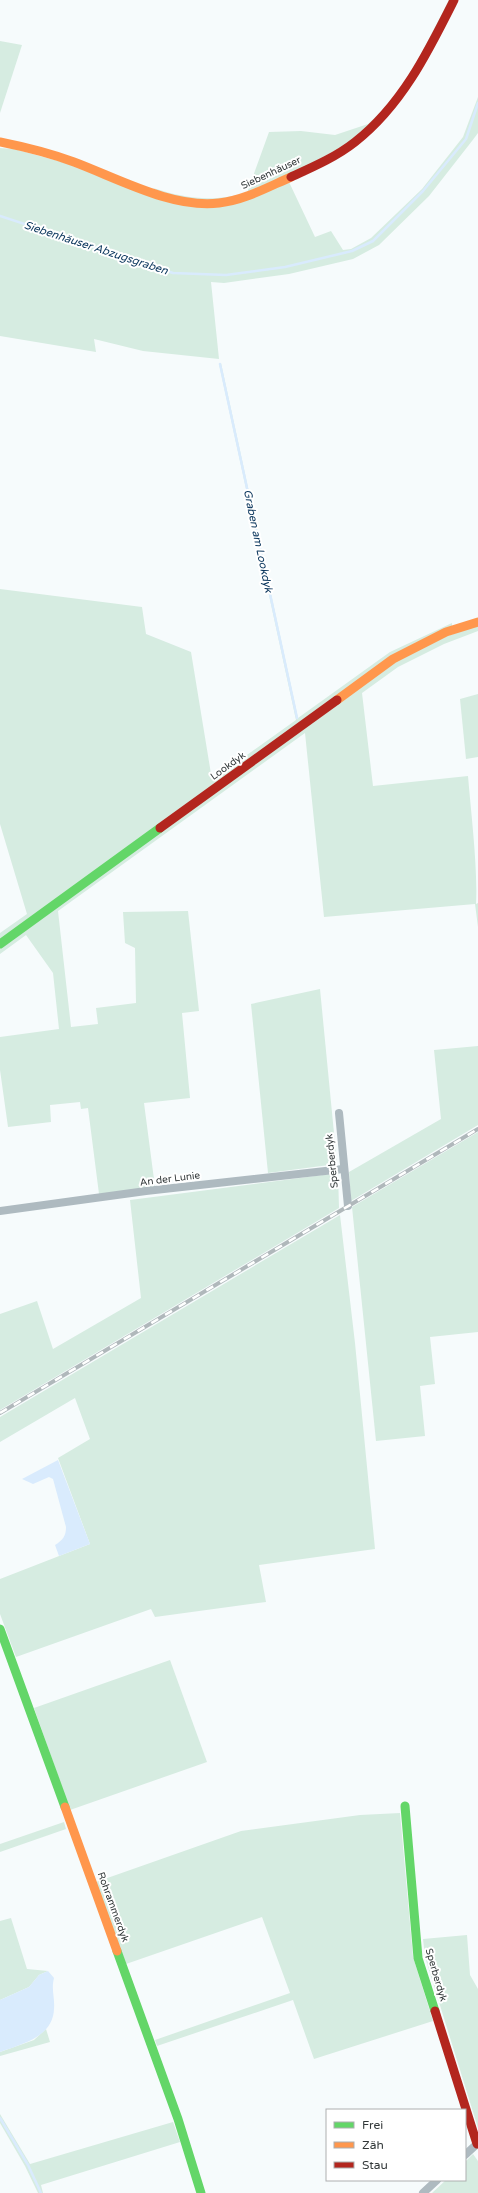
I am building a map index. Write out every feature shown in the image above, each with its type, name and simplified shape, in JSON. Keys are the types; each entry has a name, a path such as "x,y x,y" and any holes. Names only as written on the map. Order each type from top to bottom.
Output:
{"street":[{"name":"Siebenhäuser","path":"0,142 15,144 58,157 156,194 196,203 226,202 247,197 301,172 354,143 376,124 392,108 416,75 454,0"},
{"name":"Lookdyk","path":"0,944 393,659 446,632 478,622"},
{"name":"Sperberdyk","path":"339,1113 343,1168 348,1206"},
{"name":"An der Lunie","path":"0,1211 146,1191 343,1168"},
{"name":"Rohrammerdyk","path":"0,1630 178,2119 200,2193"},
{"name":"Sperberdyk","path":"405,1806 418,1958 478,2143"},
{"path":"466,2154 478,2143"},
{"path":"423,2193 436,2181"}],"green space":[{"path":"449,0 451,0 431,42 398,95 363,133 349,143 276,182 253,192 229,199 211,201 190,200 169,195 153,188 177,195 200,198 222,198 247,193 269,132 301,131 335,135 368,124 387,106 410,75"},
{"path":"0,41 22,45 0,113"},
{"path":"478,97 478,133 429,196 379,245 353,259 289,274 224,283 211,282 219,359 143,351 94,339 96,352 0,336 0,148 14,149 73,165 206,207 289,182 315,237 331,231 343,250 351,249 371,238 422,189 463,137"},
{"path":"221,363 298,718 390,652 452,623 452,628 415,643 0,940 0,933 27,914 0,824 0,589 142,607 146,634 191,652 212,780 296,720 219,364"},
{"path":"478,625 478,631 444,644 398,667 362,693 373,786 468,776 475,858 476,904 478,903 478,927 475,904 324,917 305,733 58,911 71,1027 98,1024 96,1008 136,1003 135,948 125,943 123,912 188,911 199,1011 182,1013 190,1098 144,1103 155,1187 99,1194 88,1108 81,1109 80,1102 50,1105 51,1122 8,1127 0,1070 0,1037 59,1029 53,973 26,935 0,954 0,947 399,659 428,643"},
{"path":"478,694 478,757 466,759 460,699"},
{"path":"320,989 337,1164 268,1173 251,1004"},
{"path":"478,1046 478,1125 351,1201 349,1172 441,1119 434,1050"},
{"path":"478,1132 478,1332 430,1337 435,1384 420,1386 425,1436 376,1441 352,1207"},
{"path":"338,1173 339,1208 0,1410 0,1314 37,1301 53,1349 141,1298 130,1200"},
{"path":"340,1215 355,1343 375,1549 259,1565 266,1602 155,1617 151,1609 16,1657 0,1614 0,1579 90,1544 58,1458 90,1439 75,1398 0,1442 0,1417"},
{"path":"170,1660 207,1762 70,1810 34,1708"},
{"path":"400,1813 413,1957 433,2021 314,2059 293,2000 157,2046 155,2040 290,1993 262,1917 126,1964 96,1882 241,1831 360,1815"},
{"path":"64,1822 66,1829 0,1852 0,1844"},
{"path":"11,1918 27,1969 48,1971 39,1975 29,1987 0,2000 0,1921"},
{"path":"467,1935 470,1975 478,1989 478,2128 425,1957 423,1939"},
{"path":"46,2029 50,2042 0,2056 0,2052 34,2040"},
{"path":"0,2114 30,2164 173,2122 180,2142 41,2185 43,2193 38,2193 25,2166 0,2123"},
{"path":"473,2154 478,2161 478,2193 432,2193 445,2181 466,2181 466,2161"}],"water":[{"path":"58,1460 90,1544 59,1556 55,1545 64,1538 66,1527 53,1479 49,1477 33,1484 22,1479"},
{"path":"48,1971 54,1978 54,2009 52,2019 48,2026 35,2038 0,2052 0,2000 29,1987 39,1975"}],"waterway":[{"name":"Siebenhäuser Abzugsgraben","path":"0,216 173,273 226,275 285,267 352,251 373,241 423,191 466,139 478,103"},
{"name":"Graben am Lookdyk","path":"220,364 297,718"},
{"path":"0,2118 28,2165 41,2193"}],"railway":[{"path":"0,1413 478,1129"}],"traffic: fast":[{"path":"0,944 160,828"},
{"path":"0,1629 65,1807"},
{"path":"405,1806 418,1958 435,2011"},
{"path":"117,1951 178,2119 201,2193"}],"traffic: slow":[{"path":"0,142 37,150 65,159 145,191 164,197 201,204 219,203 238,199 256,193 291,177"},
{"path":"337,700 393,659 446,632 478,622"},
{"path":"65,1807 117,1951"}],"traffic: jam":[{"path":"291,177 324,161 348,147 387,112 424,58 454,0"},
{"path":"160,828 337,700"},
{"path":"435,2011 466,2109"},
{"path":"466,2109 477,2144"}]}
